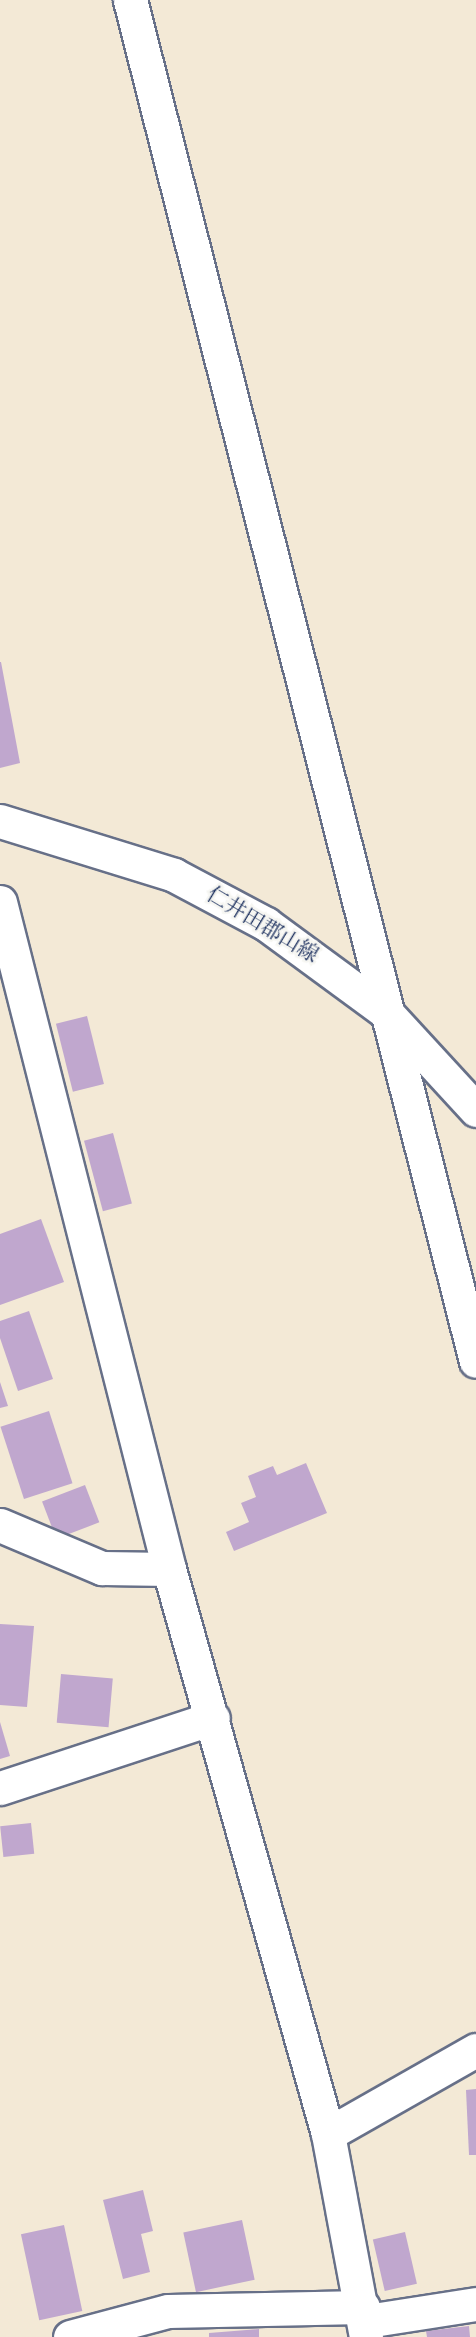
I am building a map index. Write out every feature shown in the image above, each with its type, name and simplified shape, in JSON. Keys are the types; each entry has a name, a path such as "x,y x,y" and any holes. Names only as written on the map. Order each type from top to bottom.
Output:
{"street":[{"path":"130,0 476,1361"},
{"name":"仁井田郡山線","path":"0,821 174,875 266,924 386,1012 476,1110"},
{"path":"0,902 169,1569 213,1718 328,2134 365,2322"},
{"path":"0,1525 102,1568 169,1569"},
{"path":"0,1788 213,1718"},
{"path":"328,2134 476,2050"},
{"path":"70,2337 168,2311 365,2322 476,2304"}],"building":[{"path":"0,662 20,763 0,768"},
{"path":"87,1016 104,1084 73,1092 56,1024"},
{"path":"113,1133 132,1204 103,1211 84,1141"},
{"path":"41,1219 64,1282 0,1305 0,1234"},
{"path":"29,1311 53,1379 18,1391 0,1338 0,1321"},
{"path":"0,1382 8,1406 0,1408"},
{"path":"49,1411 72,1483 24,1499 0,1427"},
{"path":"306,1463 327,1513 234,1551 226,1532 249,1522 241,1503 256,1497 248,1476 273,1466 277,1475"},
{"path":"85,1485 99,1522 56,1539 42,1501"},
{"path":"0,1624 34,1626 27,1707 0,1705"},
{"path":"61,1674 113,1679 109,1727 57,1723"},
{"path":"0,1722 10,1756 0,1759"},
{"path":"31,1823 34,1854 3,1857 0,1826"},
{"path":"476,2089 476,2155 469,2155 466,2090"},
{"path":"143,2190 153,2231 141,2234 150,2272 123,2279 103,2200"},
{"path":"242,2220 255,2280 196,2292 183,2232"},
{"path":"64,2225 82,2311 39,2320 21,2234"},
{"path":"405,2232 417,2284 385,2291 373,2239"},
{"path":"469,2326 470,2337 427,2337 426,2331"},
{"path":"259,2329 259,2337 209,2337 209,2333"}]}
